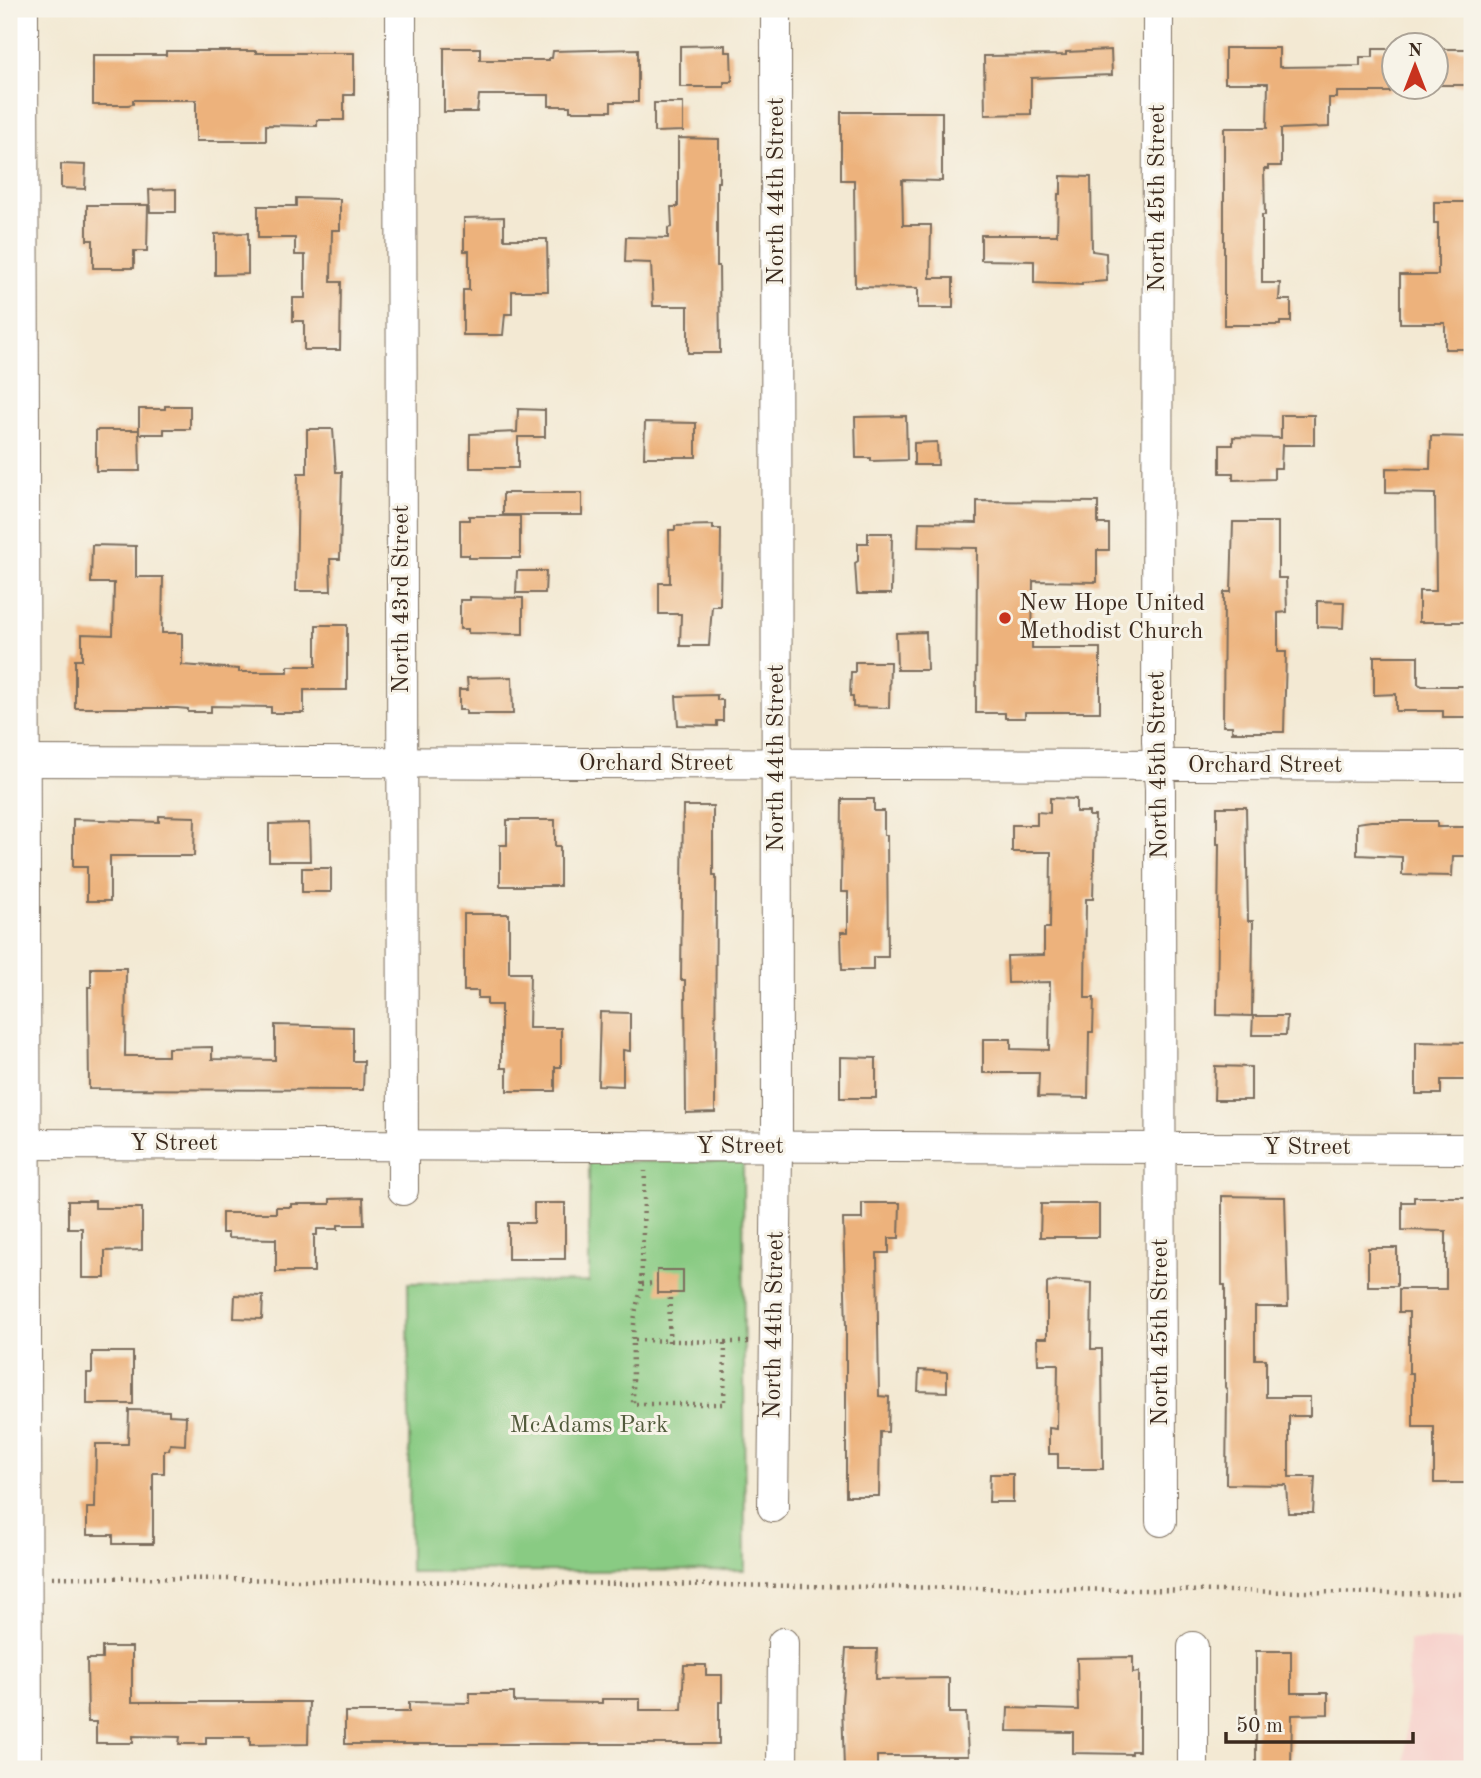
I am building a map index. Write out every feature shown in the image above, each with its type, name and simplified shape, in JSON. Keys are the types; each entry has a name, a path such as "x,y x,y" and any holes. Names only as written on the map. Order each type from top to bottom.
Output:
{"street":[{"path":"23,9 17,379 17,761 18,1144 27,1577 27,1769"},
{"name":"North 43rd Street","path":"401,9 403,1190"},
{"name":"North 44th Street","path":"773,1507 777,1147 776,9"},
{"name":"North 45th Street","path":"1158,9 1161,1521"},
{"name":"Orchard Street","path":"17,761 1472,766"},
{"name":"Y Street","path":"18,1144 1472,1149"},
{"path":"782,1769 783,1643"},
{"path":"1193,1647 1194,1769"}],"path":[{"path":"645,1167 642,1284 636,1303 634,1404 724,1404 724,1342"},
{"path":"642,1284 657,1283"},
{"path":"668,1342 670,1293"},
{"path":"635,1340 759,1342"},
{"path":"27,1577 1472,1594"}],"shaded area":[{"path":"1409,1640 1472,1641 1472,1769 1405,1769"}],"green space":[{"name":"McAdams Park","path":"743,1161 745,1570 410,1572 408,1283 589,1282 589,1162"}],"building":[{"path":"725,45 725,52 731,52 732,82 724,82 724,87 680,87 680,46"},
{"path":"444,48 480,48 480,60 549,60 553,51 638,49 638,102 611,102 611,111 570,111 570,106 549,106 549,95 479,95 477,112 444,112"},
{"path":"1225,48 1279,48 1279,67 1360,66 1360,57 1373,57 1373,49 1380,49 1380,92 1337,92 1337,98 1329,98 1329,127 1281,129 1281,166 1268,166 1268,169 1264,169 1262,283 1280,283 1279,300 1291,300 1291,322 1280,322 1280,325 1224,325 1224,128 1267,128 1268,83 1225,83"},
{"path":"1450,49 1472,49 1472,85 1450,85"},
{"path":"1111,50 1112,75 1031,78 1031,114 985,115 984,56 1066,55 1066,52"},
{"path":"166,51 354,53 354,95 344,95 344,120 317,120 317,126 266,125 266,141 196,141 196,100 133,100 133,104 128,105 93,105 93,55 166,55"},
{"path":"654,103 683,103 683,131 654,132"},
{"path":"841,112 942,112 942,181 902,180 903,225 931,225 930,278 953,278 953,308 918,308 918,288 855,287 854,180 841,180"},
{"path":"678,138 719,139 717,266 720,353 688,353 688,306 653,306 651,263 625,262 626,237 668,238 668,228 672,227 671,207 678,207"},
{"path":"61,164 86,165 85,189 61,188"},
{"path":"1061,176 1091,177 1092,251 1106,253 1107,281 1082,285 1034,283 1034,261 981,260 981,235 1057,235"},
{"path":"176,189 176,212 150,212 149,190"},
{"path":"296,198 340,199 340,230 332,230 331,282 341,282 340,350 304,350 304,321 293,321 293,298 305,298 305,255 295,255 295,238 258,238 258,206 296,206"},
{"path":"1434,202 1472,202 1472,349 1445,349 1445,323 1400,323 1400,275 1438,275 1438,223 1434,223"},
{"path":"87,205 148,205 147,251 134,251 134,268 93,268 93,240 87,240"},
{"path":"504,217 504,239 547,239 548,291 512,291 512,314 505,314 503,335 463,335 463,290 469,290 469,251 464,251 464,218"},
{"path":"248,233 248,274 215,275 215,234"},
{"path":"165,406 190,406 190,429 164,429 164,434 139,434 139,409 165,409"},
{"path":"518,409 545,410 545,437 518,437 518,468 470,468 470,434 517,432"},
{"path":"1281,415 1314,415 1314,445 1282,445 1281,468 1274,468 1274,479 1233,480 1233,473 1220,473 1220,445 1233,445 1233,437 1281,438"},
{"path":"906,416 907,460 871,461 871,458 856,458 855,417"},
{"path":"645,422 696,423 696,457 644,457"},
{"path":"307,429 333,429 336,472 342,472 340,559 330,559 331,591 296,591 298,473 307,473"},
{"path":"96,430 139,430 140,471 96,471"},
{"path":"1431,436 1472,437 1472,603 1469,603 1469,622 1419,622 1419,591 1436,591 1435,494 1386,493 1386,468 1430,469"},
{"path":"937,442 938,465 914,465 914,443"},
{"path":"503,493 582,493 582,515 503,515"},
{"name":"New Hope United Methodist Church","path":"977,501 1098,502 1098,524 1109,524 1109,550 1097,550 1097,582 1033,581 1032,648 1100,648 1100,712 1025,712 1025,718 1005,718 1005,713 976,713 977,548 918,547 919,522 977,523"},
{"path":"469,516 520,516 520,558 469,558 469,555 460,555 460,520 469,520"},
{"path":"1233,522 1278,522 1278,578 1286,578 1287,612 1278,613 1278,652 1286,652 1284,732 1232,732 1232,726 1223,726 1224,592 1231,592"},
{"path":"713,525 713,529 721,529 720,606 712,606 709,646 680,646 681,614 659,614 659,583 670,583 669,530 675,530 675,526"},
{"path":"868,533 892,533 891,594 857,594 855,563 858,561 858,543 868,543"},
{"path":"92,545 136,546 136,577 163,577 162,633 182,633 182,665 239,669 239,672 288,672 288,666 316,666 316,625 347,625 347,690 304,690 304,713 271,713 271,707 211,706 211,712 188,712 188,709 177,708 75,708 75,660 82,660 82,634 113,635 114,583 91,583"},
{"path":"517,571 546,571 545,593 516,593"},
{"path":"470,597 523,598 523,634 468,633 468,629 460,629 460,600 470,600"},
{"path":"1317,601 1344,602 1343,628 1317,627"},
{"path":"926,632 927,670 897,670 896,633"},
{"path":"1374,656 1418,656 1418,684 1422,686 1472,686 1472,717 1443,717 1443,711 1396,711 1396,694 1374,695"},
{"path":"855,662 890,662 889,708 853,707 853,697 850,697 851,672 855,672"},
{"path":"512,677 513,714 466,714 466,710 459,710 459,690 468,690 467,678"},
{"path":"717,695 717,700 723,700 723,721 717,721 717,726 678,725 676,696"},
{"path":"1050,798 1076,799 1076,812 1089,812 1089,816 1095,816 1093,899 1086,899 1085,998 1094,998 1093,1032 1089,1032 1088,1098 1038,1097 1039,1073 983,1073 983,1039 1011,1039 1011,1049 1049,1050 1050,982 1008,983 1007,956 1044,955 1044,928 1050,928 1051,852 1012,852 1012,825 1037,825 1037,812 1050,813"},
{"path":"842,799 874,799 874,811 884,811 884,835 887,835 888,957 873,957 873,970 842,970 841,932 848,932 848,892 841,892"},
{"path":"683,806 713,806 713,875 716,875 715,1112 686,1113 685,980 681,980"},
{"path":"1217,807 1246,807 1248,921 1253,921 1252,1016 1217,1015"},
{"path":"159,816 195,817 194,856 110,856 110,901 87,901 87,867 73,867 73,819 159,822"},
{"path":"507,820 555,820 555,846 560,846 560,886 500,886 500,845 507,845"},
{"path":"1437,821 1437,827 1472,827 1472,856 1453,856 1452,876 1402,875 1402,857 1357,855 1357,823"},
{"path":"309,823 310,861 269,861 269,824"},
{"path":"302,868 331,868 331,892 302,892"},
{"path":"464,914 509,914 509,973 530,973 529,1028 561,1028 561,1067 555,1067 555,1091 507,1091 507,1068 501,1068 501,1005 487,1005 487,998 478,998 478,991 464,991"},
{"path":"91,968 126,968 125,1056 168,1056 168,1048 212,1047 212,1059 275,1060 275,1025 353,1027 353,1061 364,1061 363,1090 89,1089 88,987 91,987"},
{"path":"600,1012 630,1013 630,1051 623,1050 623,1086 598,1085"},
{"path":"1253,1016 1287,1016 1286,1035 1252,1035"},
{"path":"1416,1042 1472,1043 1472,1080 1441,1080 1441,1094 1416,1094"},
{"path":"840,1057 876,1058 876,1098 840,1098"},
{"path":"1215,1066 1251,1067 1251,1100 1214,1100"},
{"path":"1222,1196 1285,1197 1288,1307 1255,1307 1255,1359 1266,1359 1266,1397 1310,1397 1310,1416 1289,1416 1289,1477 1315,1477 1313,1513 1288,1513 1286,1485 1226,1484 1227,1390 1225,1285 1222,1285"},
{"path":"1414,1197 1472,1197 1472,1483 1434,1483 1434,1427 1413,1427 1413,1373 1409,1373 1409,1312 1399,1312 1399,1289 1446,1289 1446,1231 1402,1230 1402,1202 1414,1202"},
{"path":"363,1198 364,1225 338,1225 338,1229 317,1229 317,1235 314,1235 314,1272 276,1272 276,1239 228,1238 228,1233 222,1233 222,1213 276,1213 276,1207 291,1207 291,1204 330,1204 330,1199"},
{"path":"68,1201 95,1201 95,1208 142,1208 142,1250 105,1251 105,1278 82,1278 82,1228 68,1228"},
{"path":"534,1203 565,1203 565,1259 508,1259 508,1223 534,1223"},
{"path":"862,1203 900,1203 899,1238 889,1238 889,1253 877,1253 879,1396 889,1397 888,1432 880,1432 879,1496 846,1496 843,1219 862,1219"},
{"path":"1041,1204 1099,1204 1099,1237 1040,1237"},
{"path":"1368,1248 1397,1248 1397,1286 1368,1286"},
{"path":"657,1270 683,1270 683,1293 657,1293"},
{"path":"1047,1283 1092,1283 1091,1349 1102,1349 1103,1469 1058,1469 1058,1454 1049,1454 1049,1428 1057,1429 1058,1364 1038,1364 1037,1338 1047,1338"},
{"path":"235,1295 263,1296 262,1319 234,1318"},
{"path":"92,1352 133,1352 133,1404 87,1404 87,1373 92,1373"},
{"path":"919,1370 947,1372 947,1392 918,1391"},
{"path":"129,1410 169,1411 169,1415 186,1416 185,1445 170,1444 169,1450 164,1450 164,1473 153,1473 153,1544 113,1544 113,1535 87,1535 87,1508 95,1508 96,1444 128,1444"},
{"path":"990,1474 1013,1474 1013,1502 989,1502"},
{"path":"102,1647 132,1647 132,1702 309,1702 308,1744 250,1745 250,1737 206,1737 206,1744 179,1744 180,1737 133,1736 133,1743 96,1743 96,1722 88,1722 87,1659 102,1659"},
{"path":"846,1649 877,1649 876,1679 949,1678 949,1713 966,1713 968,1756 877,1756 877,1769 844,1769 842,1702"},
{"path":"1256,1651 1291,1651 1291,1693 1328,1693 1328,1714 1292,1715 1291,1766 1256,1766"},
{"path":"1133,1657 1133,1673 1139,1672 1139,1751 1131,1751 1131,1754 1073,1753 1073,1732 1007,1731 1008,1708 1078,1710 1077,1658"},
{"path":"684,1665 706,1665 706,1675 722,1675 719,1744 345,1744 345,1712 409,1712 409,1702 470,1703 470,1693 514,1693 514,1702 602,1703 602,1699 640,1699 640,1710 682,1710"}],"place":[{"name":"New Hope United Methodist Church","path":"1005,618"}]}
